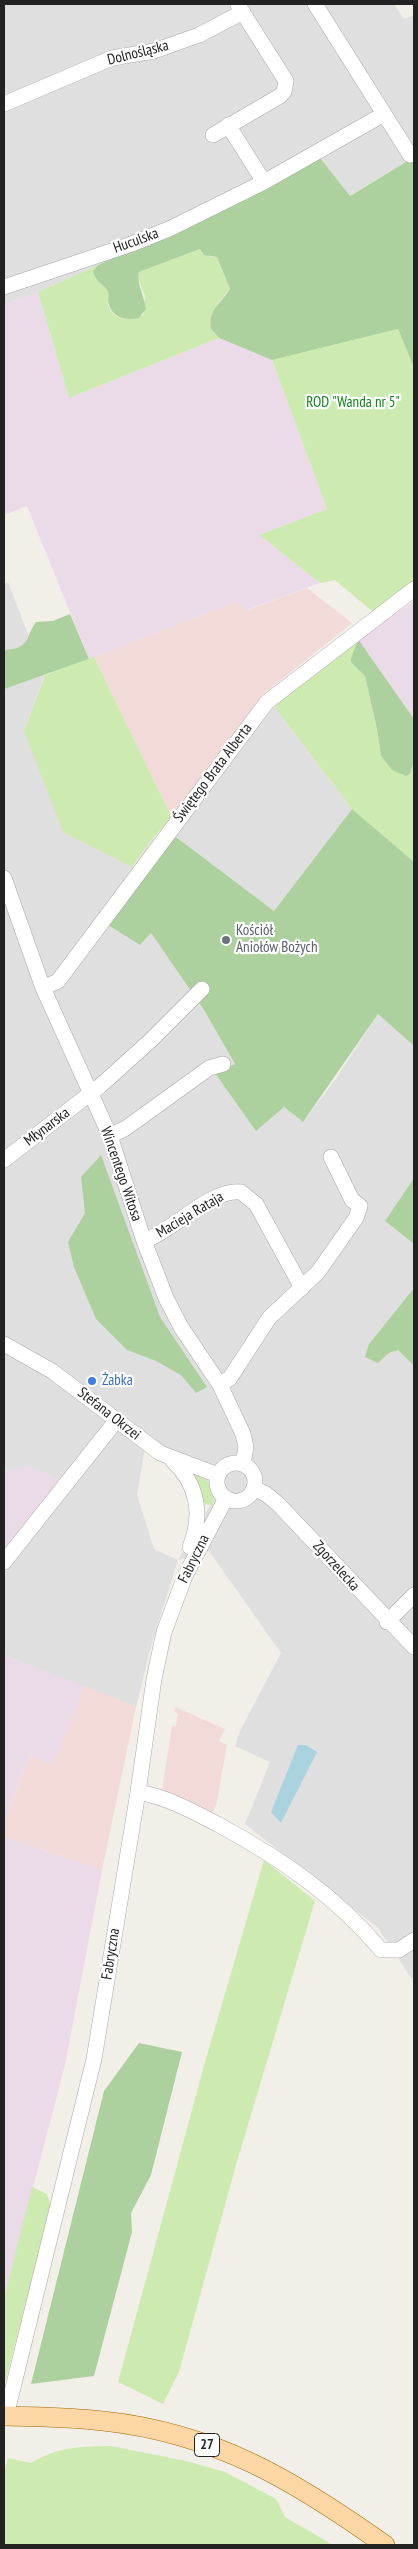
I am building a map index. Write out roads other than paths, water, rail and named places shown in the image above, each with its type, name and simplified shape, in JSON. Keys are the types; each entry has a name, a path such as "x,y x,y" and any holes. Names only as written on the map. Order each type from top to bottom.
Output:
{"main road":[{"name":"27","path":"5,2416 103,2421 172,2434 210,2446 276,2474 330,2506 385,2545"}],"street":[{"path":"315,4 410,155"},
{"path":"213,135 280,96 286,87 286,81 240,8"},
{"name":"Dolnośląska","path":"4,104 112,58 154,51 199,35 240,8"},
{"name":"Huculska","path":"4,287 129,245 264,182 384,114"},
{"path":"228,125 264,182"},
{"name":"Świętego Brata Alberta","path":"43,988 58,981 267,702 414,589"},
{"name":"Wincentego Witosa","path":"4,878 8,902 43,988 110,1136 144,1240 166,1298 181,1327 220,1385 243,1434 246,1447 243,1464"},
{"name":"Młynarska","path":"4,1160 90,1094 150,1041 202,989"},
{"path":"110,1136 126,1128 209,1068 224,1064"},
{"path":"220,1385 230,1378 269,1318 318,1272 356,1218 360,1206 352,1200 331,1157"},
{"name":"Macieja Rataja","path":"144,1240 162,1232 226,1192 241,1192 256,1204 302,1288"},
{"name":"Stefana Okrzei","path":"4,1344 52,1370 116,1421 169,1457 218,1475"},
{"path":"4,1562 116,1421"},
{"path":"169,1457 188,1480 198,1510 196,1534 185,1562 183,1580"},
{"path":"243,1464 252,1472 254,1488 242,1500 226,1498 218,1488 218,1475 226,1466 243,1464"},
{"name":"Zgorzelecka","path":"254,1488 266,1494 299,1525 387,1622 414,1647"},
{"name":"Fabryczna","path":"5,2416 94,2059 158,1660 172,1606 200,1545 226,1498"},
{"path":"387,1622 414,1595"},
{"path":"138,1792 162,1796 246,1840 291,1868 320,1889 365,1931 382,1950 399,1950 414,1940"}],"water":[{"path":"298,1745 306,1745 317,1752 281,1823 271,1812"}],"place":[{"name":"Kościół Aniołów Bożych","path":"226,940"},
{"name":"Żabka","path":"92,1381"}],"park label":[{"name":"ROD \"Wanda nr 5\"","path":"353,403"}]}
